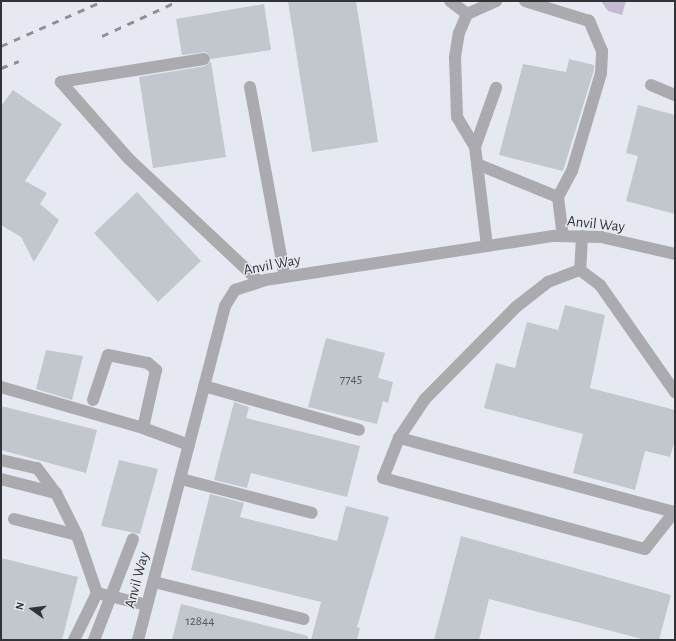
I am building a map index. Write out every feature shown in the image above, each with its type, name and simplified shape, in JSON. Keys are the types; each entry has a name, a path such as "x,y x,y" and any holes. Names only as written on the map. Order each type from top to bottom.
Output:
{"street":[{"path":"450,1 467,14"},
{"path":"462,1 467,14"},
{"path":"487,246 475,147 457,117 455,57 459,32 467,14 496,1"},
{"path":"525,1 589,21 602,50 600,72 572,171 558,197 563,236"},
{"path":"204,59 61,82 129,159 259,281"},
{"path":"651,85 675,95"},
{"path":"250,86 285,277"},
{"path":"475,147 496,88"},
{"path":"477,164 558,197"},
{"name":"Anvil Way","path":"138,640 226,301 235,290 259,281 487,246 563,236 582,236 675,254"},
{"path":"580,270 582,236"},
{"path":"580,270 600,285 675,392"},
{"path":"399,438 674,512 645,549 383,478 399,438 425,399 516,307 548,282 580,270"},
{"path":"93,400 108,355 148,363 156,370 142,428"},
{"path":"204,386 360,430"},
{"path":"1,387 142,428 189,445"},
{"path":"1,460 37,468 56,493 77,535 103,594 94,640"},
{"path":"1,479 56,493"},
{"path":"181,479 312,513"},
{"path":"14,519 77,535"},
{"path":"74,640 103,594 133,539"},
{"path":"154,582 304,620"},
{"path":"103,594 147,605"}],"shaded area":[{"path":"601,1 626,1 622,15 608,11"}],"building":[{"path":"288,1 356,1 378,142 312,152"},
{"path":"264,4 271,50 211,59 206,52 182,55 176,19"},
{"path":"569,59 594,65 594,70 563,171 499,155 523,64 566,72"},
{"path":"211,62 226,157 153,168 139,77 205,66"},
{"path":"13,90 62,124 25,181 47,193 40,204 59,220 34,262 21,237 1,225 1,106"},
{"path":"638,105 675,115 675,214 626,201 638,156 626,153"},
{"path":"137,192 201,261 158,302 94,233"},
{"path":"565,305 605,315 590,388 675,410 675,440 670,457 645,451 635,490 573,473 583,434 484,408 496,363 515,368 527,322 558,330"},
{"path":"326,338 385,353 378,378 393,382 388,403 383,401 377,424 308,407"},
{"path":"46,350 83,356 72,400 36,389"},
{"path":"234,402 249,407 246,418 360,446 347,497 251,473 247,488 214,480"},
{"path":"1,406 97,430 86,473 1,450"},
{"path":"119,460 158,469 140,534 101,526"},
{"path":"210,494 244,503 240,517 337,541 346,506 389,517 357,627 360,628 357,640 311,640 321,602 191,570"},
{"path":"461,536 671,595 659,640 646,640 489,599 479,640 434,640"},
{"path":"1,558 78,577 62,640 1,640"},
{"path":"181,604 308,636 308,640 172,640"}],"railway":[{"path":"1,46 103,1"},
{"path":"102,36 178,1"},
{"path":"1,68 19,61"}]}
